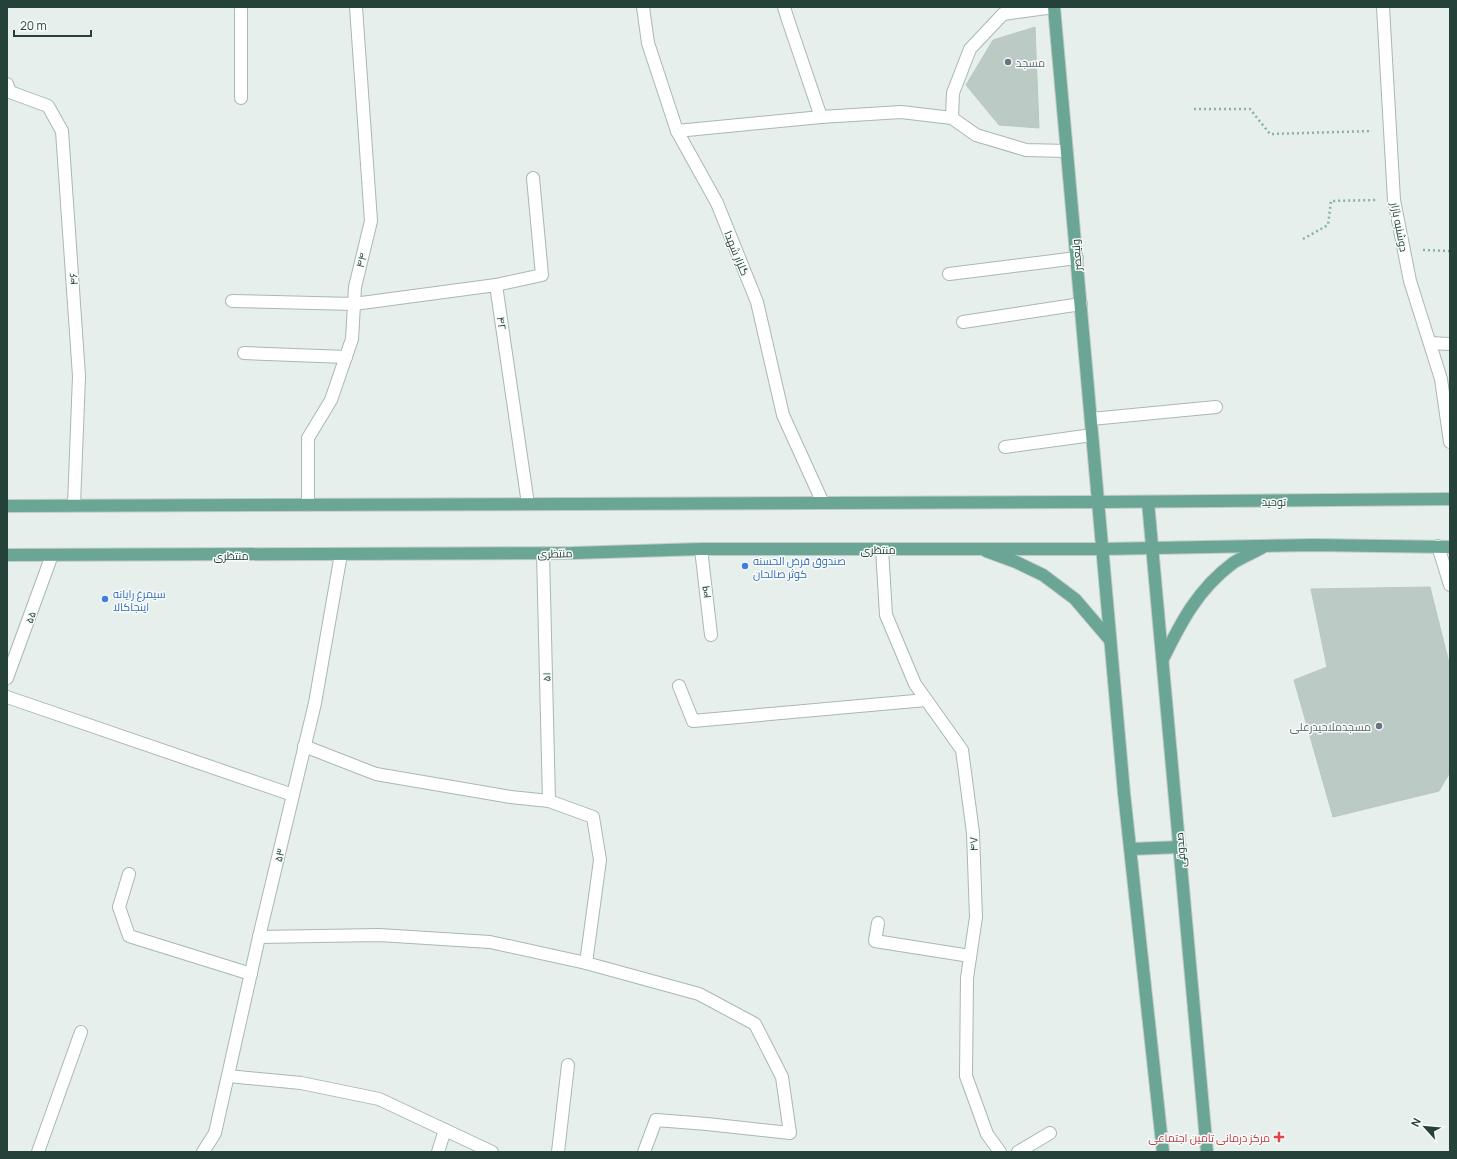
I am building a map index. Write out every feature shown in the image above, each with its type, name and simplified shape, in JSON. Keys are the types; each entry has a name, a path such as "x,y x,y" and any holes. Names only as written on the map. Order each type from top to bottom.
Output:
{"main road":[{"name":"ولیعصر","path":"1054,7 1102,549"},
{"name":"توحید","path":"1098,502 1450,499"},
{"path":"7,506 1098,502"},
{"name":"صدوقی","path":"1148,502 1207,1152"},
{"path":"1163,1152 1131,849 1102,549 1313,545 1444,546"},
{"path":"1163,660 1182,621 1208,585 1234,563 1266,546"},
{"name":"منتظری","path":"7,555 543,553 701,549 1102,549"},
{"path":"980,549 1016,562 1043,575 1075,598 1110,640"},
{"path":"1131,849 1180,847"}],"street":[{"path":"241,7 241,98"},
{"name":"۴۴","path":"308,505 308,438 331,400 352,339 355,287 371,221 356,7"},
{"name":"گلزار شهدا","path":"643,7 648,43 677,131 717,203 757,302 784,415 823,503"},
{"path":"784,7 821,117"},
{"path":"952,118 953,93 970,49 1003,14 1054,7"},
{"name":"دوشنبه بازار","path":"1383,7 1394,200 1410,281 1441,380 1450,442"},
{"name":"۴۶","path":"7,84 10,92 48,106 62,131 79,376 74,505"},
{"path":"677,131 821,117 901,112 952,118 976,135 1026,150 1067,151"},
{"path":"232,301 354,304 496,285 542,275 533,178"},
{"path":"949,274 1077,258"},
{"name":"۴۲","path":"496,285 528,504"},
{"path":"963,322 1080,304"},
{"path":"1430,343 1450,344"},
{"path":"244,353 346,358"},
{"path":"1091,419 1216,406"},
{"path":"1005,447 1092,435"},
{"path":"1444,546 1450,585"},
{"name":"۴۹","path":"701,549 711,635"},
{"name":"۴۷","path":"882,549 886,615 915,684 962,750 973,841 976,917 967,978 966,1076 987,1134 1000,1152"},
{"name":"۵۱","path":"543,553 549,801"},
{"name":"۵۳","path":"203,1152 215,1133 293,795 314,703 341,554"},
{"name":"۵۵","path":"7,678 52,555"},
{"path":"679,686 693,721 926,700"},
{"path":"7,697 293,795"},
{"path":"304,746 376,774 511,797 549,801 593,818 600,860 586,963"},
{"path":"129,874 118,907 129,936 251,974"},
{"path":"878,923 875,941 970,956"},
{"path":"259,937 379,935 490,942 586,963 699,994 755,1024 782,1077 790,1133 656,1120 644,1152"},
{"path":"38,1152 81,1032"},
{"path":"558,1152 568,1065"},
{"path":"228,1076 300,1083 379,1099 492,1152"},
{"path":"438,1152 445,1130"},
{"path":"1018,1152 1050,1133"}],"path":[{"path":"1194,109 1250,109 1270,134 1390,130"},
{"path":"1303,239 1328,225 1331,201 1394,200"},
{"path":"1404,250 1450,251"}],"building":[{"name":"مسجد","path":"1035,27 1039,128 999,125 966,85 993,40"},
{"name":"مسجدملاحیدرعلی","path":"1430,587 1450,667 1450,772 1439,791 1333,817 1294,680 1327,667 1311,589"}],"place":[{"name":"مسجد","path":"1008,62"},
{"name":"صندوق قرض الحسنه کوثر صالحان","path":"745,566"},
{"name":"سیمرغ رایانه اینجاکالا","path":"105,599"},
{"name":"مسجدملاحیدرعلی","path":"1379,726"},
{"name":"مرکز درمانی تامین اجتماعی","path":"1279,1137"}]}
